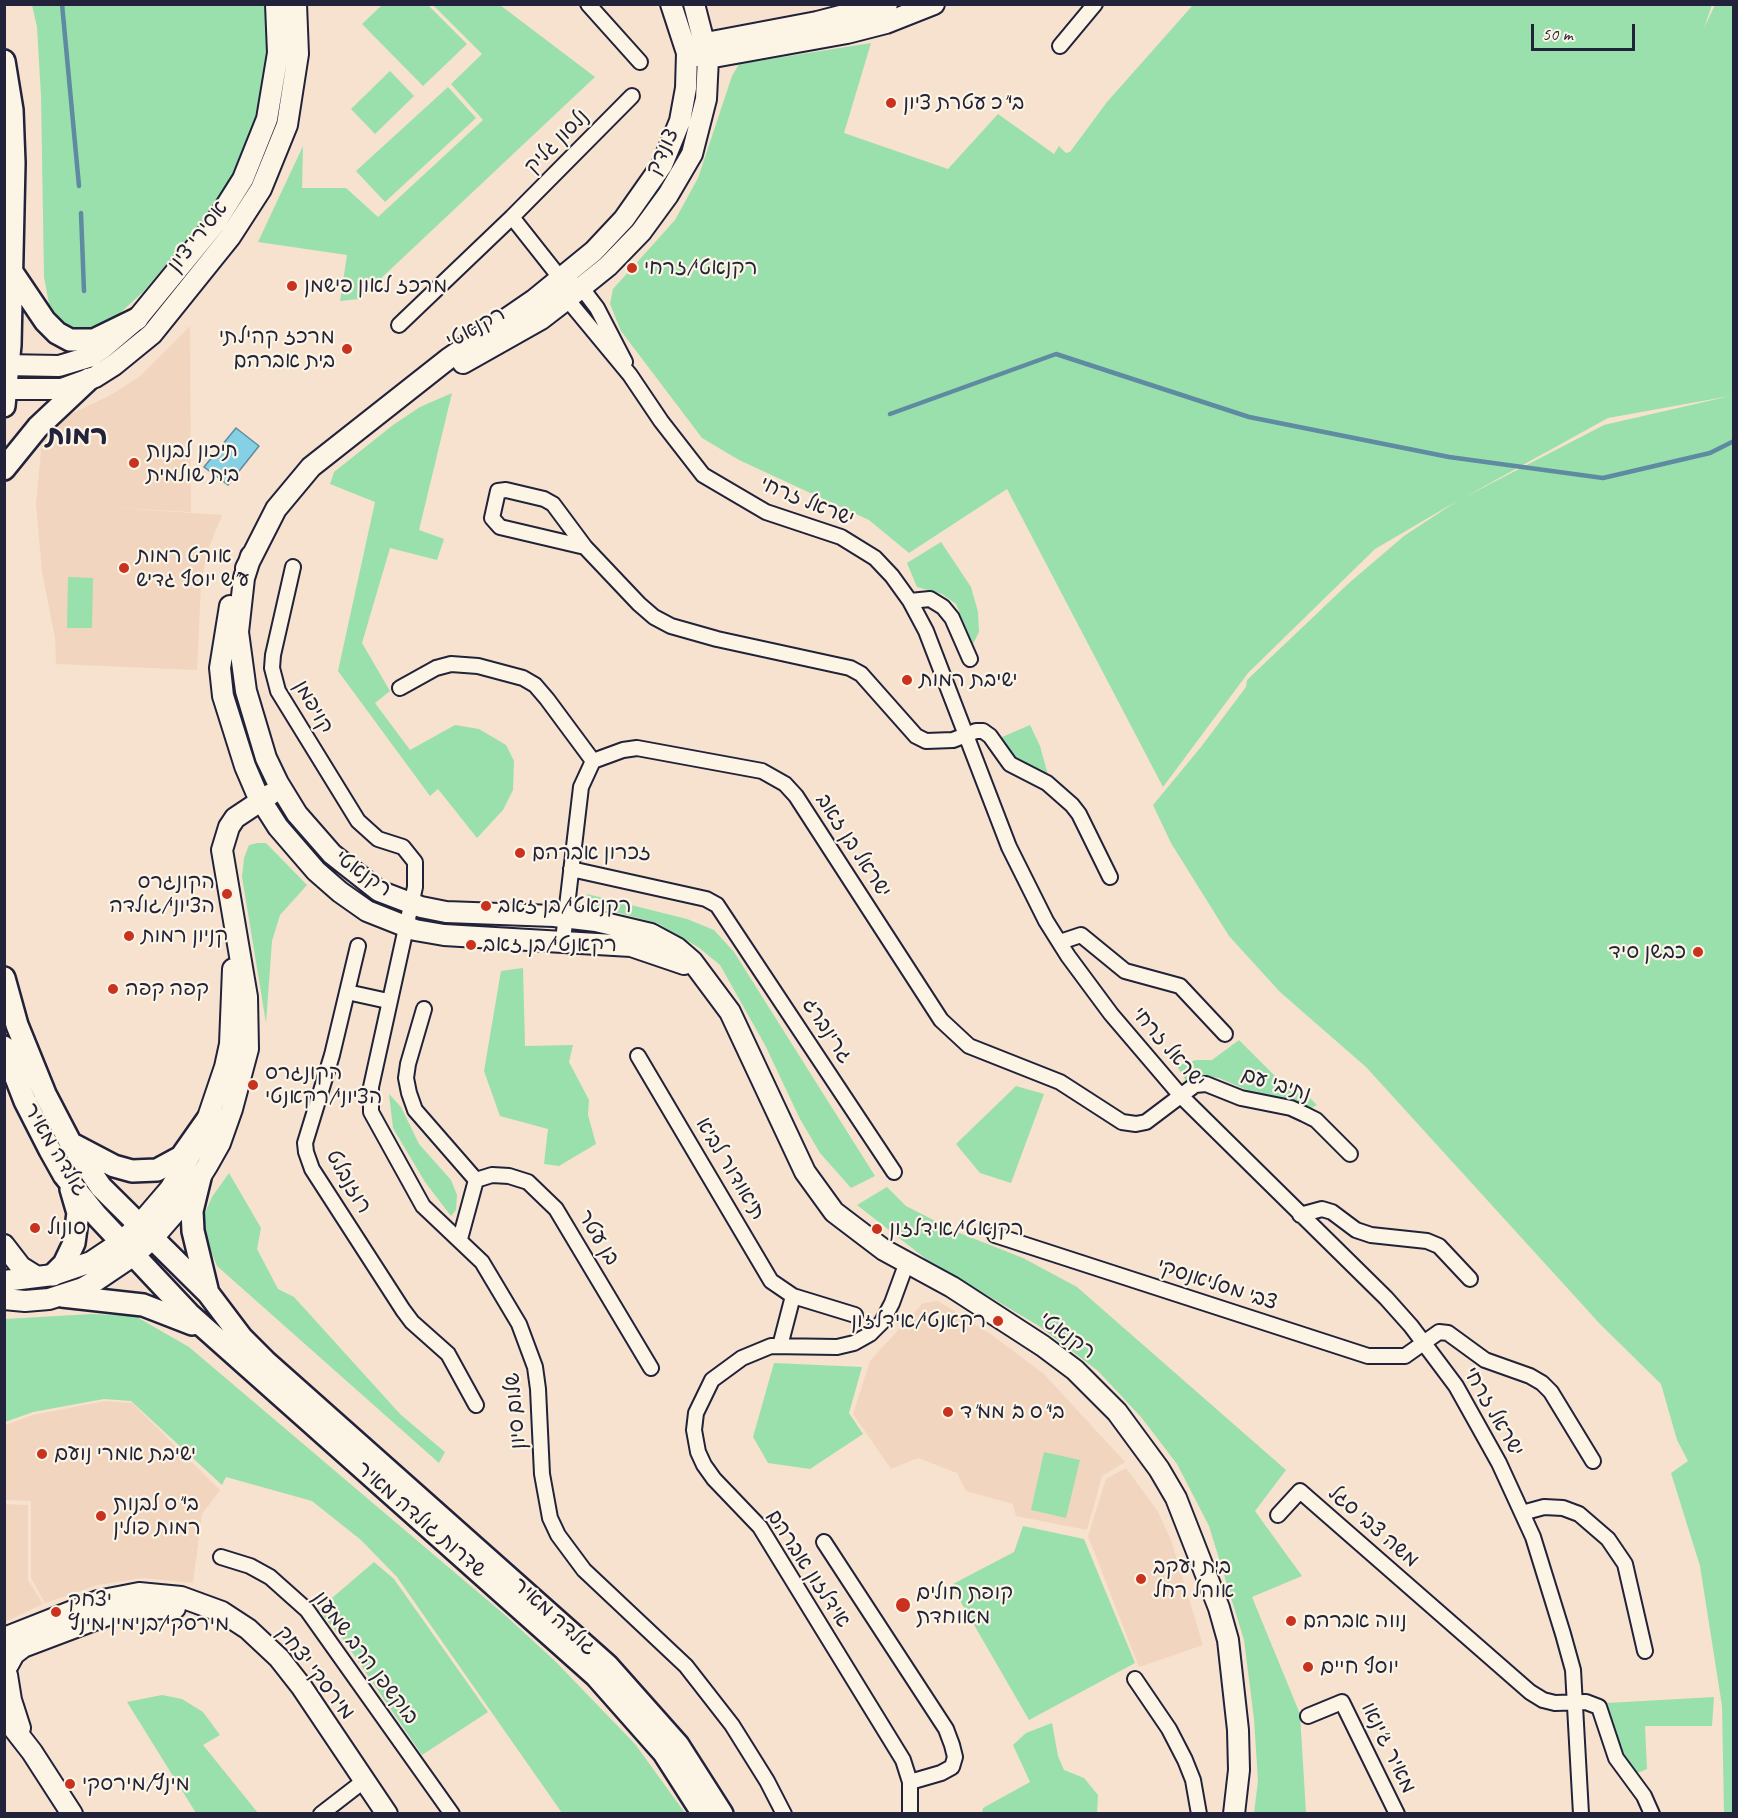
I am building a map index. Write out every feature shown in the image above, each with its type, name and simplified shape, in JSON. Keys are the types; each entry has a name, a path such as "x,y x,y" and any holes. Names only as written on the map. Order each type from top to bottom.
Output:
{"main road":[{"path":"4,61 13,136 12,272 5,395"},
{"path":"12,272 45,321 57,333 70,340 94,340 137,319"},
{"path":"4,469 38,427 89,379"},
{"path":"4,978 26,1051 70,1142 101,1187 208,1293"},
{"name":"גולדה מאיר","path":"4,1047 25,1101 64,1175 128,1248"},
{"path":"70,1142 114,1166 146,1172 168,1166 181,1157 207,1120"},
{"path":"45,1276 69,1255 77,1229 78,1214 64,1175"},
{"path":"200,1178 192,1211 192,1231 208,1293"},
{"name":"שדרות גולדה מאיר","path":"128,1248 182,1307 212,1335 596,1676 664,1753 704,1814"},
{"name":"גולדה מאיר","path":"208,1293 242,1338 265,1361 606,1665 678,1745 722,1814"},
{"path":"62,1296 143,1305 169,1313 212,1335"}],"street":[{"name":"אסירי ציון","path":"7,365 48,367 74,363 103,348 137,319 214,225 253,160 272,96 278,53 276,4"},
{"name":"אסירי ציון","path":"5,395 55,390 89,379 114,365 152,333 230,237 261,189 280,148 293,100 298,54 296,4"},
{"path":"588,4 640,62"},
{"name":"צונדק","path":"561,279 594,251 624,219 662,165 680,121 686,88 687,53 671,4"},
{"name":"צונדק","path":"574,293 641,232 681,176 692,154 701,126 707,50 694,4"},
{"path":"687,53 890,7 934,4"},
{"path":"1059,46 1095,4"},
{"name":"נלסון גליק","path":"399,325 512,217 633,96"},
{"path":"512,217 574,293"},
{"name":"רקנאטי","path":"561,279 389,404 311,468 276,508 251,556 230,606 220,668 223,696 245,766 278,827 316,871 367,910 404,926 444,935 562,940 631,946 657,953 683,964 714,989"},
{"name":"ישראל זרחי","path":"574,293 608,327 630,375 661,421 703,475 766,512 841,537 856,545 875,558 910,601 926,631 1009,848 1060,942 1111,1014 1181,1096 1386,1298 1424,1342 1456,1386 1499,1463 1533,1537 1563,1634 1573,1670 1581,1814"},
{"name":"רקנאטי","path":"389,404 541,319 574,293"},
{"path":"585,547 500,527 492,518 498,491 506,490 544,499 552,504 585,547 654,617 671,626 855,671 869,682 916,736 926,741 953,740 965,734 983,731 990,736 1010,765 1061,794 1079,814 1110,876"},
{"name":"רקנאטי","path":"251,556 244,578 238,632 241,662 253,719 266,758 281,788 297,814 332,854 379,891 411,904 446,912 565,917 629,927 651,934 677,948 693,961 730,1012 800,1162 818,1193 856,1231 977,1303 1075,1370 1117,1412 1159,1468 1192,1534 1219,1608 1228,1640 1238,1730 1239,1770 1234,1814"},
{"name":"קויפמן","path":"293,567 276,636 272,668 274,680 286,707 358,821 378,839 403,847 410,853 415,862 416,873 411,904"},
{"path":"910,601 930,599 943,607 952,618 970,659"},
{"path":"400,688 436,668 451,664 478,666 523,678 535,685 547,699 592,761 581,787 562,940"},
{"name":"ישראל בן זאב","path":"592,761 623,750 654,750 773,775 796,796 941,1020 954,1034 988,1056 1060,1082 1122,1122 1136,1124 1146,1122 1181,1096"},
{"path":"4,1299 35,1301 62,1296 83,1288 186,1200 220,1143 244,1072 248,1049 248,997 222,850 229,827 236,818 261,799 281,788"},
{"name":"גרינברג","path":"571,869 706,899 724,913 894,1172"},
{"name":"שלום סיון","path":"411,904 404,926 370,1087 371,1112 423,1206 482,1262 519,1324 529,1348 538,1389 542,1474 546,1500 558,1534 584,1570 686,1666 732,1725 767,1781 784,1814"},
{"path":"147,1231 190,1157 207,1120 230,1044 233,996 233,913"},
{"path":"1060,942 1081,935 1090,940 1113,964 1125,971 1180,986 1225,1034"},
{"name":"רוזנבלט","path":"358,946 332,1055 305,1143 309,1160 312,1169 403,1310 412,1322 448,1354 476,1405"},
{"path":"348,992 388,1001"},
{"path":"424,1009 406,1078 416,1110 476,1180 460,1239"},
{"name":"תיאודור לביא","path":"638,1056 771,1281 793,1296 855,1315"},
{"name":"נתיבי עם","path":"1181,1096 1195,1085 1206,1084 1241,1098 1291,1108 1316,1120 1350,1154"},
{"name":"בן עטר","path":"476,1180 492,1174 509,1176 528,1182 542,1193 556,1209 651,1368"},
{"path":"1300,1215 1322,1209 1332,1212 1356,1230 1371,1235 1427,1241 1439,1246 1470,1279"},
{"name":"צבי מסליאנסקי","path":"995,1235 1368,1356 1405,1356 1439,1332 1448,1333 1485,1360 1530,1376 1542,1383 1551,1392 1593,1461"},
{"path":"4,1245 21,1267 45,1276"},
{"path":"4,1281 45,1276 128,1248"},
{"name":"אידלזון אברהם","path":"907,1262 892,1304 882,1322 870,1334 854,1343 837,1347 780,1346 757,1350 725,1369 712,1380 696,1413 694,1430 698,1452 714,1479 760,1527 903,1760 910,1782 910,1814"},
{"path":"780,1346 793,1296"},
{"name":"משה צבי סגל","path":"1278,1515 1300,1491 1543,1700 1555,1703 1576,1702"},
{"path":"1522,1513 1544,1507 1563,1508 1580,1514 1608,1539 1625,1564 1645,1651"},
{"name":"אידלזון אברהם","path":"824,1542 946,1730 952,1745 955,1757 952,1767 941,1773 910,1782"},
{"name":"בוקשפן הרב שמעון","path":"221,1557 250,1566 270,1577 322,1628 452,1814"},
{"name":"מירסקי יצחק","path":"4,1638 98,1601 139,1593 182,1597 222,1612 254,1633 279,1658 387,1814"},
{"path":"27,1744 15,1717 6,1669 14,1654 23,1647 128,1609 154,1607 222,1612"},
{"path":"1135,1679 1169,1729 1185,1760 1193,1780 1199,1814"},
{"name":"מאיר ג'ינאו","path":"1308,1716 1342,1702 1397,1814"},
{"path":"1576,1702 1591,1702 1599,1707 1616,1758 1644,1796 1652,1814"},
{"path":"4,1716 27,1744 72,1814"},
{"path":"321,1814 365,1780"}],"shaded area":[{"path":"190,326 191,512 103,507 222,515 207,552 201,584 197,670 56,664 55,638 42,572 36,504 42,440 54,422 109,396 139,377"},
{"path":"938,1301 992,1335 1044,1374 1125,1462 1102,1476 1087,1530 1016,1516 1013,1504 966,1491 957,1473 918,1458 891,1469 853,1414 870,1361 923,1303"},
{"path":"105,1401 132,1403 220,1490 202,1514 193,1583 142,1578 98,1585 45,1603 31,1578 31,1501 5,1500 5,1425 33,1415"},
{"path":"1126,1468 1157,1510 1171,1540 1203,1645 1139,1667 1088,1536 1106,1479"},
{"path":"5,1504 28,1505 28,1580 43,1604 5,1622"}],"green space":[{"path":"32,5 266,5 269,21 264,92 256,122 244,152 223,191 204,219 143,292 120,313 101,325 84,331 66,327 49,304 44,277 41,96 37,27"},
{"path":"382,5 428,5 467,44 423,86 362,24"},
{"path":"433,5 500,5 595,77 359,299 340,301 347,255 258,242 303,146 302,188 346,188 378,217 483,120 451,84 482,54"},
{"path":"1193,5 1712,5 1704,28 1715,5 1733,5 1733,1813 1724,1813 1722,1706 1700,1566 1671,1473 1688,1461 1677,1440 1661,1384 1600,1324 1366,1067 1280,992 1229,936 1171,843 1153,805 1201,747 1246,687 1247,680 1349,583 1404,536 1457,501 1375,549 1248,673 1163,787 1007,489 909,553 869,520 739,460 702,438 621,331 610,304 613,289 675,220 698,178 732,76 739,64 871,43 844,133 948,169 998,114 1054,154 1059,146 1066,153 1070,152 1107,102","holes":["1730,396 1604,425 1463,498 1608,418"]},
{"path":"390,71 414,96 375,134 351,109"},
{"path":"448,87 476,118 385,202 356,171"},
{"path":"452,393 419,530 444,539 437,560 390,548 362,643 390,691 375,703 410,750 455,725 479,729 506,745 514,761 513,790 503,810 477,838 438,789 430,796 338,671 375,502 330,484 334,472 393,425 420,407"},
{"path":"941,542 971,587 978,612 979,632 973,644 956,604 942,594 917,587 907,563"},
{"path":"68,577 93,578 92,628 67,628"},
{"path":"1030,725 1040,746 1048,775 1012,756 1000,738"},
{"path":"266,843 307,885 280,915 272,941 266,1023 242,877 244,858 249,845"},
{"path":"587,894 687,919 714,930 734,952 875,1176 851,1188 820,1153 800,1119 765,1045 720,965 698,947 657,923 588,905"},
{"path":"523,968 525,1046 573,1045 569,1062 589,1100 588,1115 596,1144 559,1166 544,1164 548,1129 500,1116 484,1071 501,971"},
{"path":"1239,1040 1291,1092 1307,1095 1317,1105 1309,1109 1249,1091 1219,1078 1200,1075 1186,1081 1177,1066 1196,1060 1212,1060"},
{"path":"1016,1086 1044,1094 1011,1183 980,1173 956,1144"},
{"path":"389,1094 401,1107 419,1144 451,1180 457,1195 456,1210 451,1216 425,1182 393,1128"},
{"path":"229,1173 261,1228 257,1249 278,1289 294,1297 401,1415 445,1452 439,1463 217,1266 208,1244 204,1215 212,1197"},
{"path":"887,1187 906,1206 957,1232 1023,1258 1077,1287 1286,1470 1255,1511 1302,1576 1252,1597 1300,1714 1306,1813 1254,1813 1258,1781 1254,1719 1244,1640 1209,1526 1177,1464 1141,1417 1098,1371 1039,1326 926,1259 857,1205"},
{"path":"92,1314 135,1316 189,1347 506,1616 556,1662 635,1744 685,1813 562,1813 397,1577 361,1540 312,1501 226,1477 222,1485 131,1401 104,1399 33,1412 5,1422 5,1319"},
{"path":"774,1363 862,1367 849,1413 863,1434 810,1469 768,1463 753,1437"},
{"path":"1044,1452 1080,1460 1066,1518 1031,1510"},
{"path":"1023,1526 1084,1539 1135,1663 1029,1720 951,1585 1014,1552"},
{"path":"374,1562 394,1579 488,1712 422,1755 343,1639 318,1610"},
{"path":"162,1695 182,1699 203,1712 220,1735 203,1745 258,1813 196,1813 127,1702"},
{"path":"1714,1697 1712,1726 1645,1726 1647,1769 1635,1774 1616,1752 1607,1703"},
{"path":"1052,1723 1058,1756 1064,1770 1084,1778 1098,1795 1097,1813 982,1813 983,1808 1030,1782 1013,1745 1026,1733"}],"water":[{"path":"236,428 259,446 228,485 204,467"}],"waterway":[{"path":"62,4 79,186"},
{"path":"81,213 84,291"},
{"path":"890,414 1056,354 1249,417 1449,457 1603,478 1710,453 1734,441"}],"place":[{"name":"בי\"כ עטרת ציון","path":"891,103"},
{"name":"רקנאטי/זרחי","path":"632,268"},
{"name":"מרכז לאון פישמן","path":"292,286"},
{"name":"מרכז קהילתי בית אברהם","path":"347,349"},
{"name":"תיכון לבנות בית שולמית","path":"134,463"},
{"name":"אורט רמות ע\"ש יוסף גדיש","path":"124,568"},
{"name":"ישיבת רמות","path":"907,680"},
{"name":"זכרון אברהם","path":"520,853"},
{"name":"הקונגרס הציוני/גולדה","path":"227,894"},
{"name":"רקנאטי/בן זאב","path":"486,906"},
{"name":"קניון רמות","path":"129,936"},
{"name":"רקאנטי/בן זאב","path":"471,945"},
{"name":"כבשן סיד","path":"1698,952"},
{"name":"קפה קפה","path":"113,989"},
{"name":"הקונגרס הציוני/רקאנטי","path":"253,1085"},
{"name":"סונול","path":"35,1228"},
{"name":"רקנאטי/אידלזון","path":"877,1229"},
{"name":"רקאנטי/אידלזון","path":"998,1321"},
{"name":"בי\"ס ב' ממ\"ד","path":"948,1412"},
{"name":"ישיבת אמרי נועם","path":"42,1454"},
{"name":"בי\"ס לבנות רמות פולין","path":"101,1516"},
{"name":"בית יעקב אוהל רחל","path":"1141,1579"},
{"name":"קופת חולים מאוחדת","path":"903,1605"},
{"name":"יצחק מירסקי/בנימין מינץ","path":"56,1612"},
{"name":"נווה אברהם","path":"1291,1621"},
{"name":"יוסף חיים","path":"1308,1667"},
{"name":"מינץ/מירסקי","path":"70,1784"}],"district":[{"name":"רמות","path":"77,437"}]}
